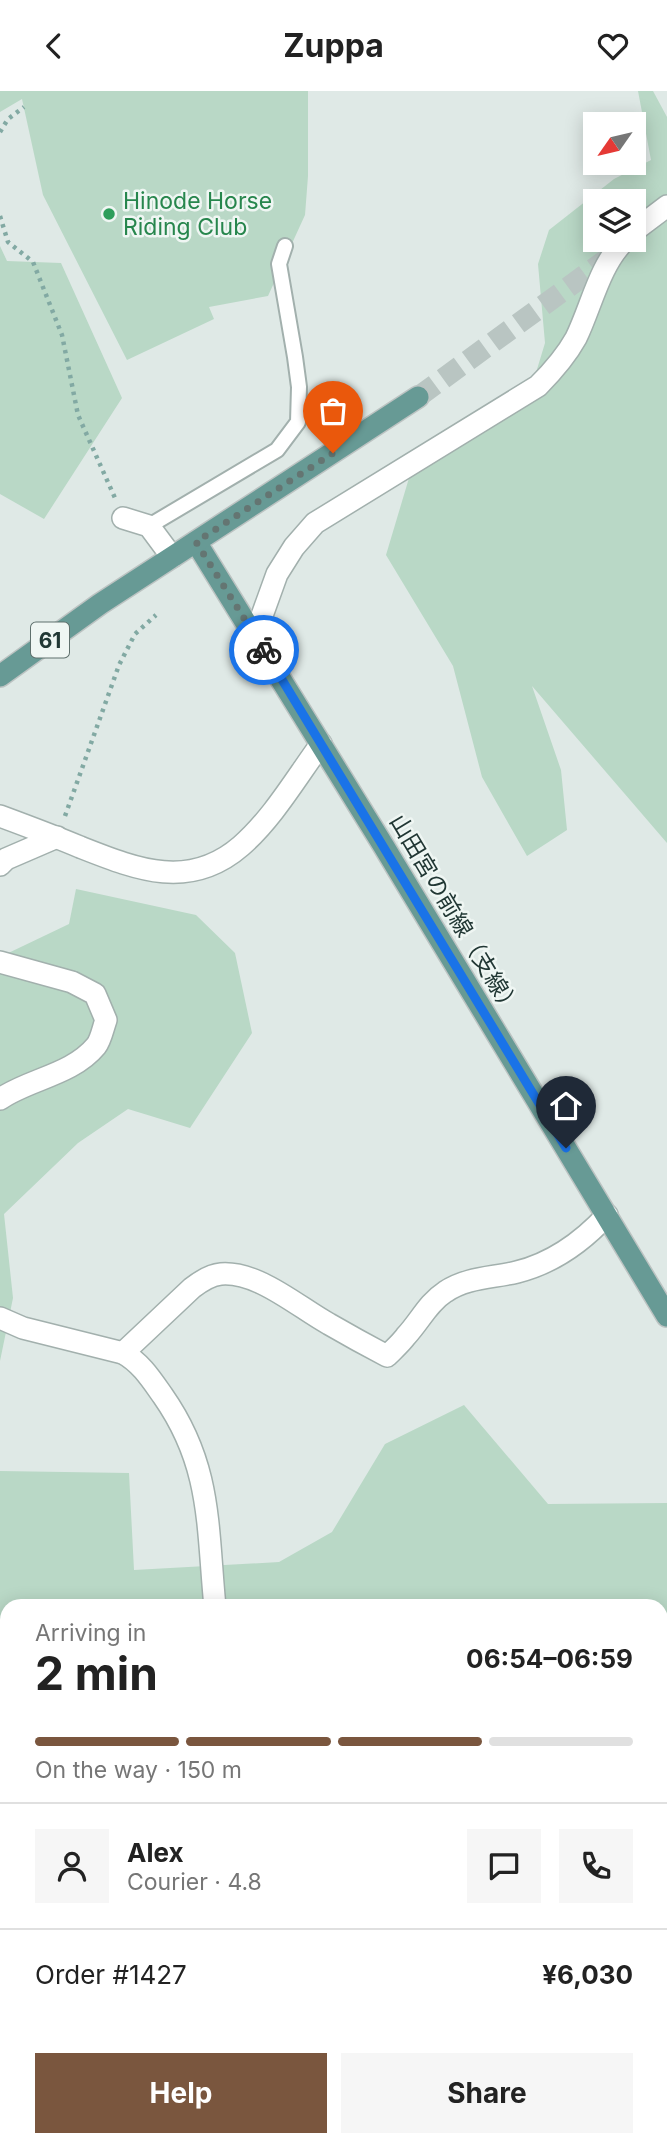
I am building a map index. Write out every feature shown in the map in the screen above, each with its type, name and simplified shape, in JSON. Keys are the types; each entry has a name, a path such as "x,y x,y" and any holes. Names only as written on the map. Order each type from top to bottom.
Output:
{"main road":[{"name":"61","path":"0,676 100,604 418,397"},
{"name":"山田宮の前線（支線）","path":"196,542 667,1316"}],"street":[{"path":"646,222 667,206"},
{"path":"255,635 276,574 294,547 315,523 538,386 558,365 575,339 600,279 615,252"},
{"path":"124,518 149,526 172,557"},
{"path":"0,815 148,871 174,873 208,866 236,850 251,836 321,744"},
{"path":"0,865 6,859 57,838"},
{"path":"0,962 72,982 95,994 106,1020 97,1045 70,1066 14,1089 0,1099"},
{"path":"123,1353 192,1288 204,1279 220,1274 257,1280 387,1356 446,1291 472,1279 517,1272 540,1265 565,1252 607,1215"},
{"path":"0,1318 23,1328 123,1353 136,1360 149,1375 179,1419 196,1456 205,1501 214,1599"}],"lane":[{"path":"149,526 276,450 298,422 299,387 279,264 285,246"}],"path":[{"path":"0,132 8,119 24,107"},
{"path":"0,216 8,241 33,262 62,335 78,415 124,518"},
{"path":"57,838 120,665 135,634 156,615"}],"green space":[{"path":"0,91 308,91 305,215 268,296 209,307 214,319 127,360 43,195 22,99 0,112"},
{"path":"638,91 653,91 667,117 667,843 532,686 561,770 567,830 527,856 482,777 453,666 386,555 409,478 535,376 545,343 538,264 549,230 583,203 583,252 646,252 646,189 601,189 622,175 646,175 646,163 651,160 646,133 646,112 642,112"},
{"path":"0,246 7,261 61,263 122,398 44,519 0,494"},
{"path":"76,889 196,915 235,953 252,1033 190,1128 128,1109 78,1143 4,1214 13,1298 0,1361 0,957 69,924"},
{"path":"464,1405 548,1504 667,1503 667,1599 0,1599 0,1471 129,1473 134,1570 279,1562 332,1532 385,1444"}],"tunnel":[{"path":"418,397 615,253"}],"way so far":[{"path":"264,650 196,542 333,453"}],"place":[{"name":"Hinode Horse Riding Club","path":"109,214"}],"route":[{"path":"264,650 566,1148"}]}
